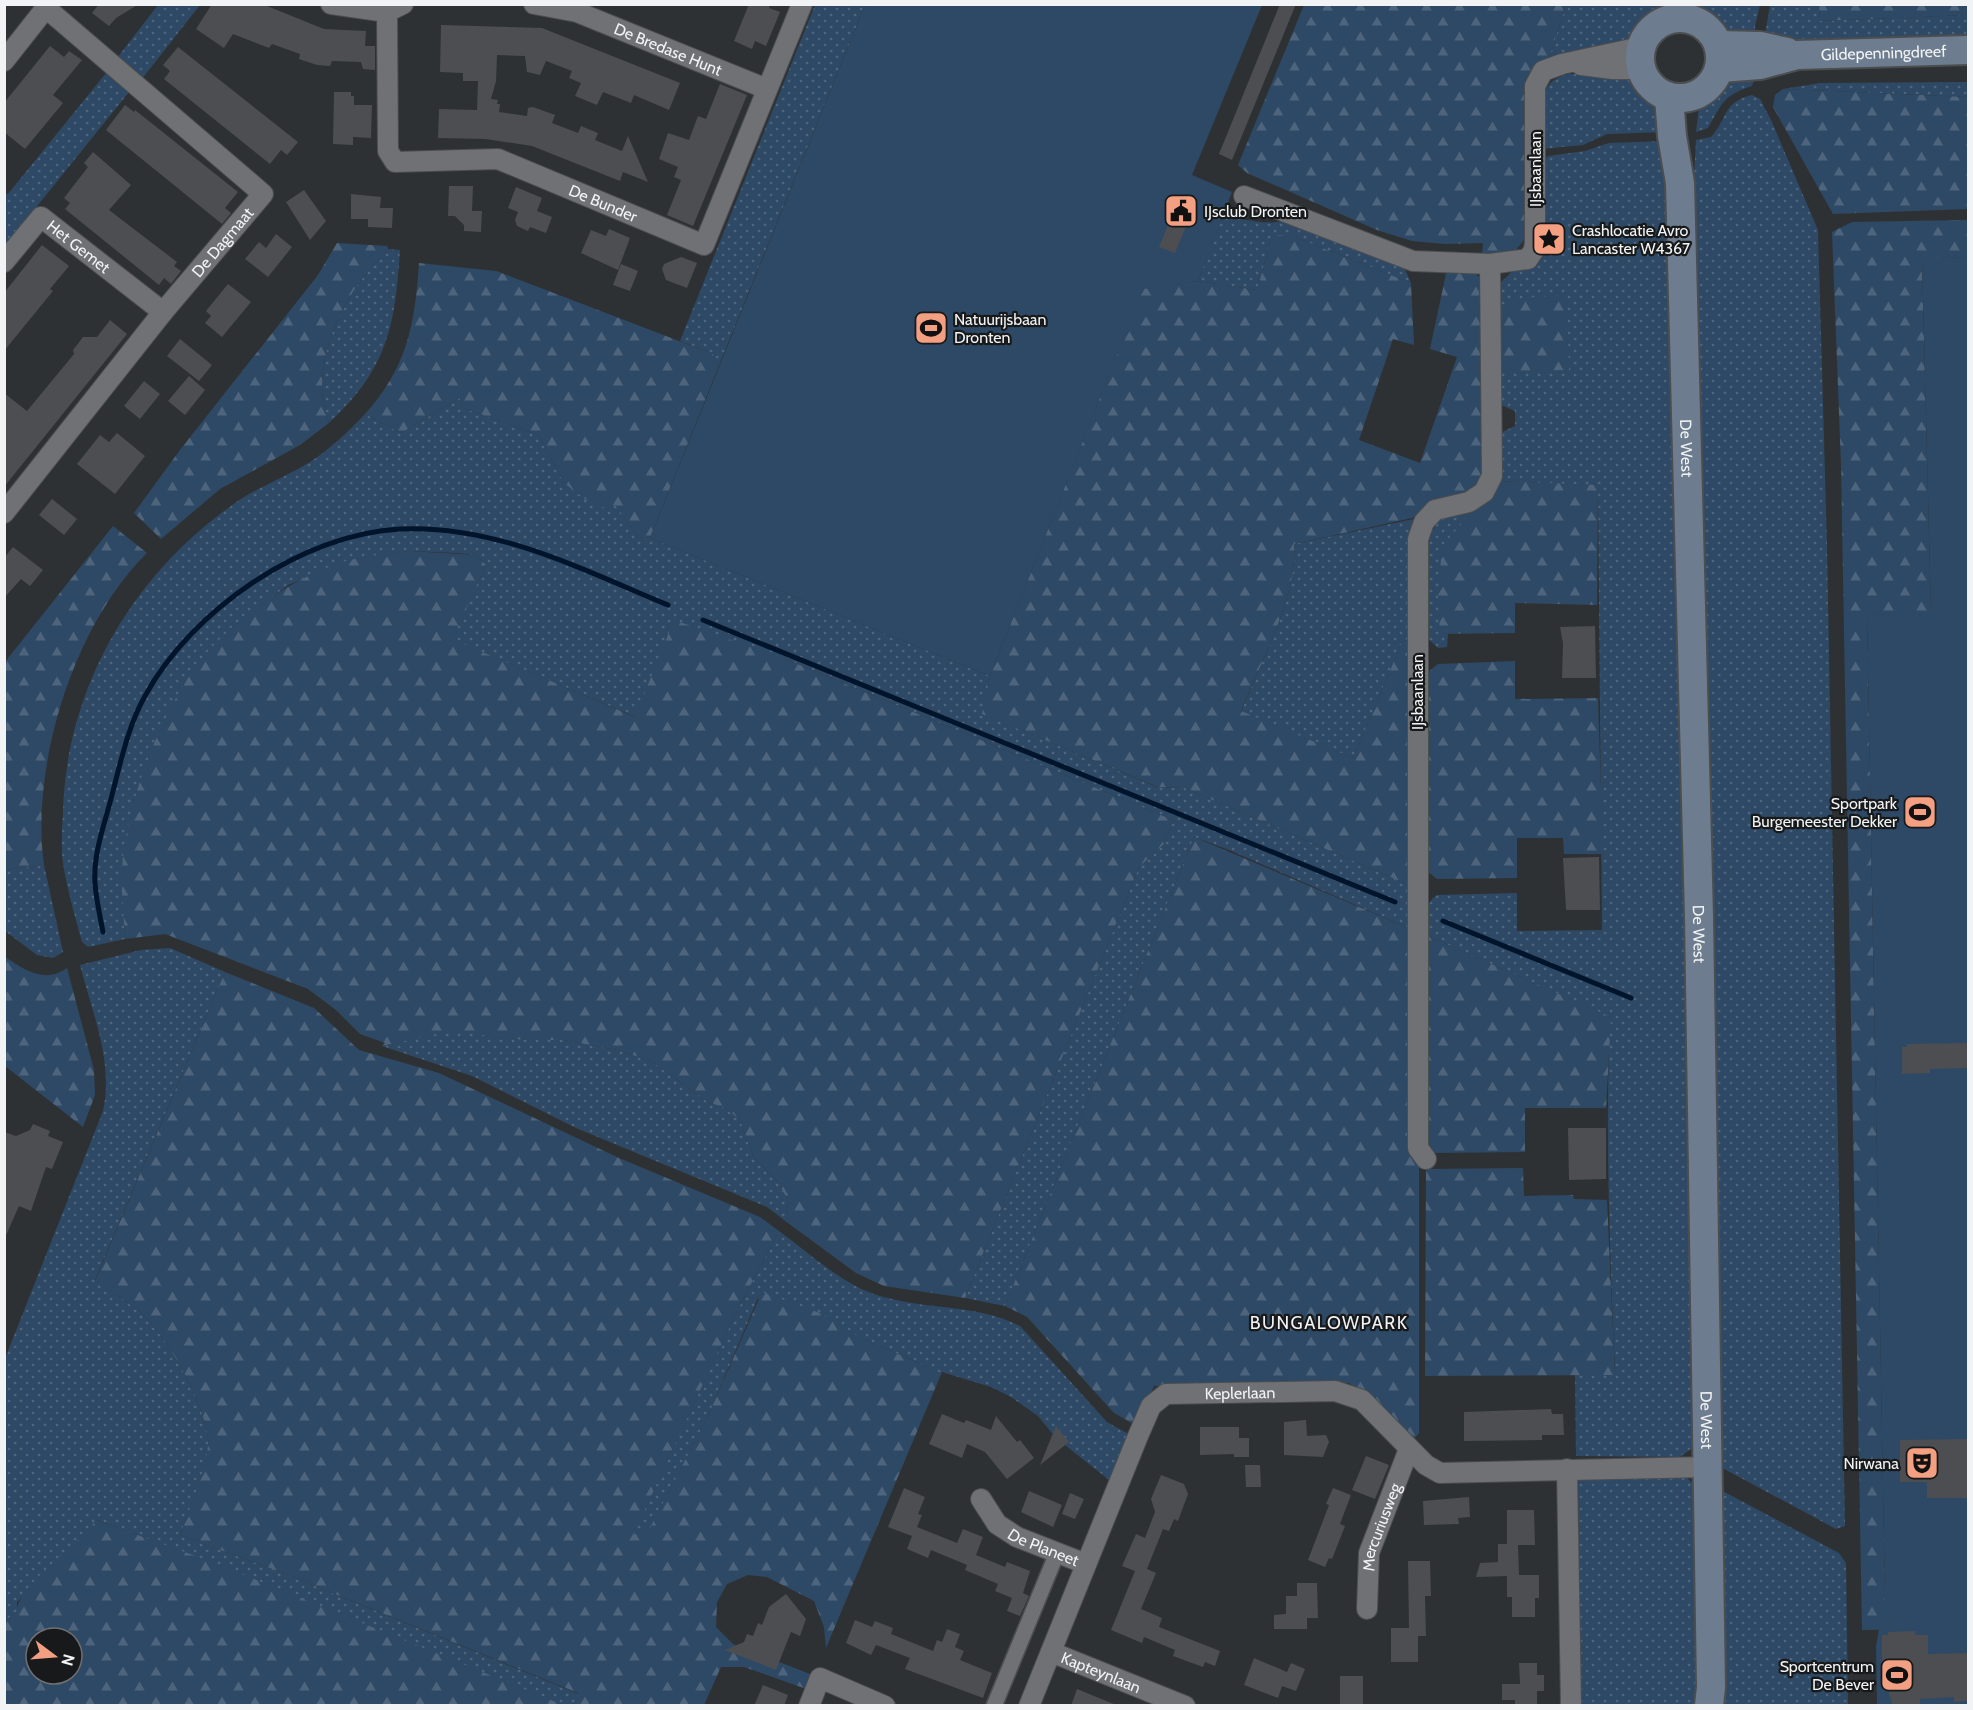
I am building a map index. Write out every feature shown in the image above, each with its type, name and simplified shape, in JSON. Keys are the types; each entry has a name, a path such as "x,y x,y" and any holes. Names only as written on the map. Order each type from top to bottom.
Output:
{"main road":[{"path":"1677,11 1701,22 1712,32 1719,56 1713,82 1703,92 1679,97 1656,91 1647,81 1641,58 1647,35 1677,11"},
{"name":"Gildepenningdreef","path":"1719,56 1760,46 1797,55 1968,50"},
{"name":"De West","path":"1679,97 1672,136 1680,183 1700,917 1712,1699"}],"street":[{"path":"331,4 395,8"},
{"name":"De Bredase Hunt","path":"534,4 577,12 768,89"},
{"name":"De Bunder","path":"395,8 388,150 395,162 498,159 704,245 802,4"},
{"path":"4,61 47,6"},
{"name":"De Dagmaat","path":"4,513 163,312 263,194 47,6"},
{"name":"IJsbaanlaan","path":"1244,196 1397,257 1413,261 1490,264 1521,262 1528,259 1534,250 1535,86 1543,71 1572,63 1641,58"},
{"name":"Het Gemet","path":"4,262 41,217 163,312"},
{"name":"IJsbaanlaan","path":"1426,1160 1418,1148 1418,539 1424,522 1435,510 1469,502 1484,492 1492,476 1490,264"},
{"name":"Keplerlaan","path":"1029,1706 1151,1406 1166,1394 1335,1391 1362,1400 1426,1465 1440,1473 1567,1468 1707,1467"},
{"name":"Mercuriusweg","path":"1367,1609 1369,1553 1409,1449"},
{"path":"1567,1468 1572,1706"},
{"name":"De Planeet","path":"981,1499 997,1524 1017,1537 1086,1564"},
{"path":"994,1706 1057,1553"},
{"name":"Kapteynlaan","path":"1051,1652 1185,1706"},
{"path":"809,1706 820,1678 885,1706"}],"green space":[{"path":"158,5 200,5 141,80 117,58"},
{"path":"815,5 865,5 718,368 713,354 680,341"},
{"name":"Natuurijsbaan Dronten","path":"865,5 1262,5 1192,175 1232,192 1198,281 1143,289 990,676 650,538"},
{"path":"1304,5 1566,5 1549,58 1540,63 1527,236 1516,250 1482,255 1483,243 1445,244 1412,241 1377,230 1247,173 1238,165"},
{"path":"1566,5 1662,5 1633,37 1622,43 1549,58"},
{"path":"1699,5 1760,5 1755,26 1756,41 1726,34"},
{"path":"1770,5 1819,5 1820,21 1968,15 1968,32 1958,42 1764,41"},
{"path":"1819,5 1968,5 1968,15 1820,21"},
{"path":"106,73 129,92 5,246 5,194 8,194"},
{"path":"1569,74 1605,75 1632,81 1652,98 1666,132 1607,134 1583,145 1542,149 1541,114 1544,93 1557,78"},
{"path":"1756,74 1752,86 1742,89 1724,101 1708,128 1696,132 1699,107 1722,82 1729,76"},
{"path":"1968,82 1968,97 1783,89 1820,83"},
{"path":"1783,89 1968,97 1968,209 1833,214 1773,107 1775,95"},
{"path":"1752,95 1760,99 1771,120 1818,230 1827,545 1845,1526 1836,1529 1715,1464 1692,213 1696,140 1711,137 1730,107 1742,98"},
{"path":"1665,141 1673,213 1696,1445 1680,1457 1576,1456 1575,1375 1615,1374 1608,1151 1610,1017 1426,935 1426,918 1429,903 1437,895 1517,893 1517,931 1602,930 1598,486 1500,481 1500,433 1515,426 1515,411 1499,404 1497,317 1499,284 1514,270 1533,267 1542,256 1543,161 1548,156 1585,151 1609,143"},
{"path":"1222,217 1260,222 1282,221 1403,265 1411,283 1290,235 1271,240 1257,290 1198,281"},
{"path":"1968,220 1968,257 1922,259 1931,614 1867,615 1885,1595 1928,1629 1862,1630 1841,465 1832,232 1852,222"},
{"path":"1278,235 1290,235 1411,283 1414,345 1393,339 1359,440 1420,463 1457,357 1430,349 1447,269 1472,271 1479,277 1483,474 1472,493 1429,505 1412,518 1294,544 1294,564 1284,607 1241,711 1353,758 1402,642 1412,637 1411,886 1185,788 1158,787 982,714 990,676 1143,288 1198,281 1257,290 1271,240"},
{"path":"337,243 387,246 388,249 351,295 334,329 324,367 322,387 329,423 300,445 220,489 161,539 134,513 180,450 318,275"},
{"path":"388,249 400,250 395,301 385,344 364,383 349,403 329,423 322,387 324,367 334,329 351,295"},
{"name":"Sportpark Burgemeester Dekker","path":"1968,257 1968,1705 1877,1705 1876,1646 1885,1596 1867,615 1931,613 1922,258"},
{"path":"419,263 496,271 713,354 718,368 650,538 638,537 616,506 597,508 564,483 538,435 463,408 460,398 401,433 365,414 391,380 406,344 415,306"},
{"path":"1567,295 1569,370 1497,371 1497,328 1503,306 1511,301 1524,298"},
{"path":"460,398 463,408 538,435 564,483 616,505 638,537 650,538 990,676 983,714 1157,787 1185,788 1411,886 1411,929 1194,837 1005,1306 965,1298 1139,867 1164,844 1173,820 783,658 636,717 451,639 486,565 476,555 409,551 350,560 288,585 231,628 157,739 134,801 122,870 125,939 88,947 82,942 63,863 62,832 67,767 76,723 91,681 111,640 135,602 163,567 195,535 240,500 317,457 339,440 365,414 401,433"},
{"path":"1500,481 1598,485 1597,605 1515,603 1515,633 1440,634 1438,597 1442,546 1474,510 1493,498"},
{"path":"1474,510 1442,547 1440,634 1448,634 1447,647 1438,648 1428,639 1428,538 1439,520"},
{"path":"1414,519 1412,637 1402,642 1353,758 1241,712 1284,607 1294,564 1294,544"},
{"path":"113,526 147,553 121,583 98,618 63,698 51,741 44,784 41,826 44,865 5,870 5,662"},
{"path":"409,551 476,555 486,565 452,639 635,717 674,620 783,658 1173,820 1164,844 1139,867 965,1298 884,1286 856,1273 788,1223 787,1199 779,1183 754,1158 740,1120 725,1108 708,1102 651,1061 617,1050 564,1040 523,1040 450,1031 382,1046 385,1043 360,1034 336,1010 308,989 165,934 125,939 122,870 124,847 135,798 162,724 199,662 216,643 257,607 304,578 350,560"},
{"path":"1515,661 1515,699 1598,698 1603,854 1564,854 1563,838 1517,838 1517,878 1437,879 1428,872 1428,672 1438,664"},
{"path":"1194,837 1411,929 1411,1151 1419,1166 1419,1433 1413,1440 1374,1400 1349,1383 1154,1386 1137,1426 1114,1413 1027,1317 1005,1306"},
{"path":"44,865 63,952 53,958 37,955 5,931 5,870"},
{"path":"1426,935 1611,1017 1606,1108 1525,1108 1525,1152 1432,1153 1426,1143"},
{"path":"170,948 225,972 95,1280 140,1312 162,1336 183,1371 200,1407 208,1448 203,1473 180,1535 286,1574 579,1694 575,1705 560,1705 280,1590 97,1520 17,1602 17,1611 5,1621 4,1361 103,1111 106,1093 104,1056 80,965 141,950"},
{"path":"4,956 27,970 43,975 59,973 67,968 94,1070 95,1095 83,1127 5,1066"},
{"path":"225,972 314,1008 359,1050 439,1073 619,1158 760,1217 779,1231 736,1313 633,1535 650,1528 708,1416 762,1292 820,1313 863,1339 919,1363 933,1372 942,1372 826,1648 824,1627 814,1601 767,1577 748,1575 727,1584 717,1602 716,1627 733,1644 815,1676 809,1690 744,1667 721,1667 704,1705 575,1705 578,1693 286,1574 180,1535 202,1473 208,1448 200,1407 183,1371 162,1336 140,1312 95,1281"},
{"path":"450,1030 523,1040 564,1040 617,1050 651,1061 708,1102 725,1108 740,1120 754,1158 779,1183 787,1199 788,1223 767,1207 576,1128 472,1076 382,1046"},
{"path":"1523,1168 1524,1196 1573,1195 1574,1199 1607,1200 1615,1375 1425,1376 1426,1169"},
{"path":"779,1231 840,1277 866,1291 915,1304 986,1314 1020,1326 1107,1422 1132,1436 1113,1483 1056,1438 1038,1416 1011,1397 991,1387 942,1372 933,1372 919,1363 863,1339 758,1298 708,1416 650,1529 632,1536 736,1313"},
{"path":"1685,1476 1693,1484 1698,1580 1699,1705 1581,1705 1578,1477"},
{"path":"1715,1487 1839,1553 1846,1563 1848,1705 1723,1705"},
{"path":"96,1520 215,1563 563,1705 5,1705 5,1621 17,1611 27,1589"}],"building":[{"path":"99,4 139,4 116,18 109,26 92,13"},
{"path":"212,4 262,4 324,29 366,31 365,46 375,46 375,70 363,69 361,62 332,61 330,66 317,65 299,59 300,54 272,44 269,48 233,34 224,48 196,29"},
{"path":"749,4 770,4 769,8 780,12 766,46 755,41 752,49 734,41"},
{"path":"1280,4 1296,4 1232,160 1219,154"},
{"path":"441,25 542,28 680,83 669,110 634,95 631,103 603,92 597,105 575,96 581,83 569,78 572,71 546,61 540,75 527,72 525,56 497,55 496,81 491,99 498,100 499,112 527,116 528,108 533,107 555,115 552,123 578,133 581,126 598,133 595,140 622,151 628,136 648,182 623,172 620,181 532,146 486,139 438,138 439,109 477,110 478,81 463,81 463,73 440,72"},
{"path":"50,46 64,57 69,51 82,60 53,95 63,103 25,149 4,132 4,103"},
{"path":"178,47 298,142 287,155 281,150 270,164 164,79 170,71 163,65"},
{"path":"720,84 747,95 693,226 667,215 681,180 674,177 678,167 659,159 668,133 689,140 698,116 706,119"},
{"path":"334,92 351,92 351,96 354,96 354,105 372,105 371,138 353,137 353,145 333,144"},
{"path":"125,105 134,112 135,110 238,192 225,208 231,213 222,224 106,130"},
{"path":"93,152 131,185 109,210 177,262 174,266 181,271 171,284 164,278 159,285 65,209 70,203 64,198 88,167 84,163"},
{"path":"449,186 473,186 472,211 482,211 481,232 464,231 464,225 455,216 448,216"},
{"path":"516,187 542,198 537,211 552,217 546,233 530,227 528,231 517,226 515,220 518,212 508,208"},
{"path":"304,190 326,221 310,240 286,202"},
{"path":"351,194 381,197 380,208 393,208 392,228 368,227 368,219 351,219"},
{"path":"1177,203 1193,210 1175,253 1159,247"},
{"path":"609,229 630,238 618,270 581,253 591,230 606,236"},
{"path":"276,234 292,247 268,277 245,259 259,242 266,248"},
{"path":"42,245 69,266 50,289 53,291 4,351 4,293"},
{"path":"681,257 697,263 687,288 666,280 662,269 664,264"},
{"path":"621,264 638,271 630,291 613,285"},
{"path":"228,284 251,302 222,337 205,323 211,316 206,311"},
{"path":"110,320 127,334 4,487 4,393 27,411 74,354 73,350 83,337 97,337"},
{"path":"180,339 212,365 199,381 167,356"},
{"path":"189,376 205,390 185,415 168,401"},
{"path":"144,381 160,394 140,419 124,406"},
{"path":"117,433 145,456 115,494 77,464 100,435 109,442"},
{"path":"52,499 77,519 64,535 39,515"},
{"path":"13,547 43,570 30,586 21,579 4,598 4,558"},
{"path":"1595,626 1596,678 1562,678 1563,643 1560,627"},
{"path":"1599,857 1600,910 1566,910 1563,858"},
{"path":"1968,1043 1968,1068 1930,1069 1930,1073 1902,1074 1902,1047 1907,1047 1907,1044"},
{"path":"33,1124 50,1131 48,1136 63,1142 52,1169 46,1167 31,1211 19,1206 4,1240 4,1132 16,1136 30,1130"},
{"path":"1568,1128 1606,1128 1606,1179 1569,1180"},
{"path":"1551,1409 1552,1414 1563,1414 1564,1435 1542,1435 1542,1440 1464,1441 1464,1412"},
{"path":"942,1414 991,1430 996,1416 1017,1442 1020,1440 1034,1458 1007,1479 985,1452 967,1444 962,1458 929,1444"},
{"path":"1306,1420 1307,1436 1326,1435 1329,1442 1323,1457 1284,1455 1284,1422"},
{"path":"1056,1426 1069,1442 1040,1465"},
{"path":"1200,1427 1239,1427 1239,1438 1249,1438 1249,1457 1234,1457 1234,1454 1200,1455"},
{"path":"1968,1439 1968,1498 1927,1498 1927,1482 1900,1482 1900,1440"},
{"path":"1366,1456 1389,1465 1375,1499 1352,1490"},
{"path":"1245,1465 1260,1465 1261,1487 1246,1487"},
{"path":"1161,1475 1184,1484 1188,1494 1178,1521 1174,1519 1169,1531 1163,1529 1147,1569 1156,1573 1141,1609 1162,1618 1159,1627 1220,1651 1215,1666 1205,1662 1203,1667 1173,1656 1175,1650 1144,1637 1142,1643 1111,1630 1135,1571 1122,1566 1136,1534 1145,1538 1155,1512 1151,1499"},
{"path":"904,1488 925,1497 918,1514 922,1515 917,1527 957,1543 963,1529 983,1537 976,1555 1005,1567 1007,1562 1030,1571 1023,1593 1029,1596 1020,1616 1007,1611 1012,1598 995,1591 998,1584 965,1570 967,1565 931,1550 928,1558 907,1549 912,1536 888,1527"},
{"path":"1333,1488 1351,1495 1340,1524 1345,1526 1332,1559 1329,1558 1325,1567 1308,1560"},
{"path":"1029,1491 1062,1505 1053,1527 1021,1512"},
{"path":"1070,1493 1084,1499 1075,1519 1062,1514"},
{"path":"1469,1497 1470,1517 1458,1518 1459,1524 1424,1525 1423,1501"},
{"path":"1507,1510 1534,1510 1535,1545 1518,1545 1519,1575 1539,1575 1539,1598 1535,1598 1535,1617 1512,1617 1512,1597 1507,1597 1507,1576 1476,1577 1480,1563 1498,1562 1498,1544 1507,1544"},
{"path":"1408,1561 1430,1561 1431,1596 1425,1596 1426,1636 1418,1636 1418,1662 1391,1662 1391,1628 1409,1628"},
{"path":"1297,1583 1317,1583 1318,1618 1307,1618 1307,1629 1274,1629 1274,1615 1286,1614 1286,1596 1297,1596"},
{"path":"786,1594 806,1619 800,1636 791,1632 776,1670 725,1650 744,1642 747,1634 753,1636 758,1623 762,1625 769,1607"},
{"path":"855,1620 872,1627 875,1621 893,1628 891,1634 933,1651 937,1640 942,1642 947,1629 960,1634 955,1647 964,1651 960,1660 992,1673 983,1698 905,1669 910,1658 876,1645 871,1655 846,1643"},
{"path":"1915,1631 1915,1635 1928,1635 1928,1654 1968,1653 1968,1701 1954,1702 1954,1697 1920,1699 1920,1706 1893,1706 1889,1694 1889,1666 1882,1667 1882,1635 1888,1635 1888,1632"},
{"path":"1254,1658 1287,1672 1291,1663 1305,1669 1296,1691 1282,1686 1278,1698 1244,1685"},
{"path":"1519,1663 1537,1663 1537,1675 1544,1675 1544,1691 1537,1691 1537,1706 1515,1706 1515,1700 1502,1700 1502,1684 1520,1684"},
{"path":"1340,1676 1363,1676 1363,1706 1340,1706"},
{"path":"763,1685 788,1695 784,1706 754,1706"},
{"path":"1077,1689 1116,1705 1116,1706 1071,1706"}],"waterway":[{"path":"103,932 96,889 96,861 122,757 139,707 165,664 191,634 220,607 253,582 289,561 325,545 363,534 400,529 435,529 470,534 538,552 668,605"},
{"path":"703,620 1395,902"},
{"path":"1443,921 1631,998"}],"place":[{"name":"IJsclub Dronten","path":"1181,211"},
{"name":"Crashlocatie Avro Lancaster W4367","path":"1549,239"},
{"name":"Natuurijsbaan Dronten","path":"931,328"},
{"name":"Sportpark Burgemeester Dekker","path":"1920,812"},
{"name":"Nirwana","path":"1922,1463"},
{"name":"Sportcentrum De Bever","path":"1897,1675"}],"district":[{"name":"BUNGALOWPARK","path":"1329,1323"}]}
